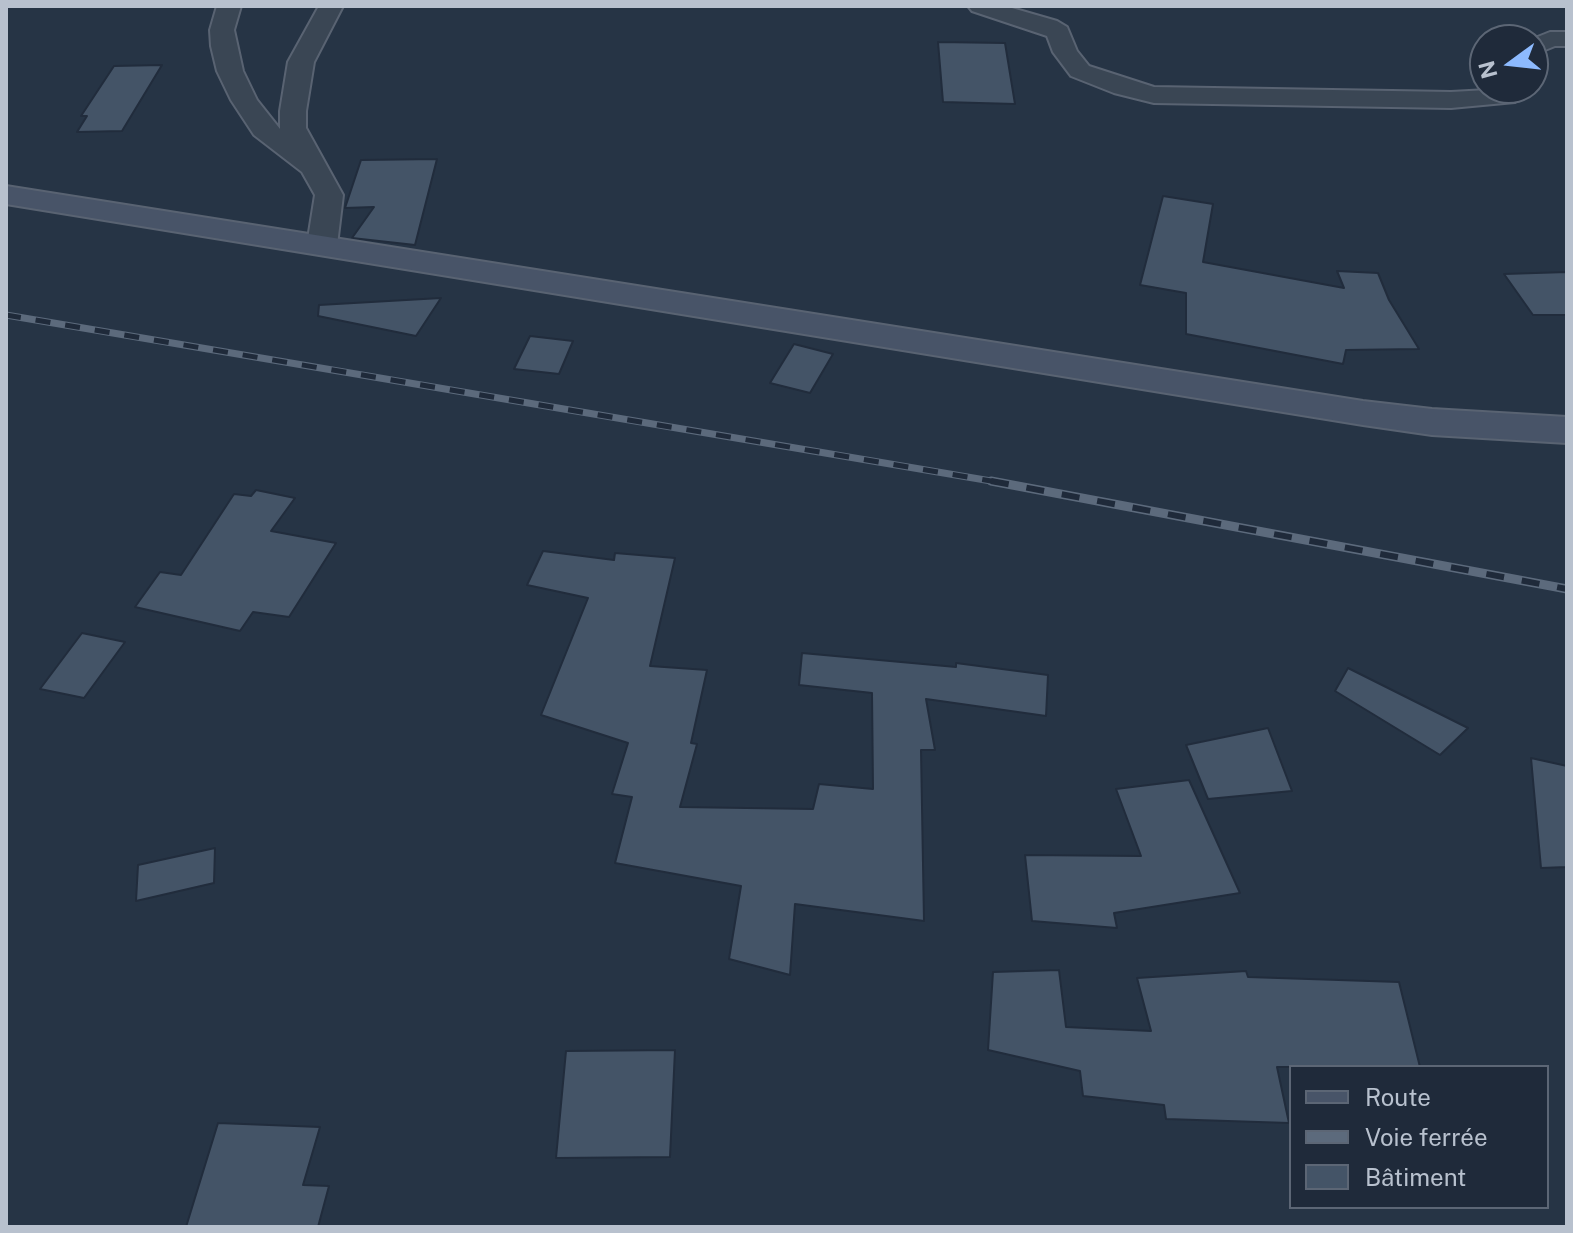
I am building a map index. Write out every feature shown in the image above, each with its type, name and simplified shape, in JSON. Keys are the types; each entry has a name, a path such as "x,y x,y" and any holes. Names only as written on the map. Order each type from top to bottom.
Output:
{"street":[{"path":"229,6 222,30 223,46 230,71 244,100 263,129 312,168"},
{"path":"322,245 329,195 293,128 293,111 301,62 331,6"},
{"path":"980,6 1048,26 1058,32 1065,52 1080,71 1123,88 1154,95 1469,99"},
{"path":"6,195 1363,413 1432,422 1567,430"}],"building":[{"path":"938,42 1005,43 1015,104 943,102"},
{"path":"162,65 122,131 77,132 87,116 81,116 114,66"},
{"path":"437,159 415,245 352,238 374,207 345,208 361,160"},
{"path":"1163,196 1213,204 1203,262 1344,288 1337,271 1378,273 1389,300 1419,349 1346,350 1343,364 1186,334 1186,293 1140,285"},
{"path":"1567,272 1567,315 1533,315 1504,274"},
{"path":"441,298 416,336 318,316 319,305"},
{"path":"530,336 573,341 559,374 514,369"},
{"path":"794,344 833,354 810,393 770,383"},
{"path":"256,490 295,498 271,531 336,543 289,617 253,612 240,631 135,607 160,572 181,575 234,494 251,496"},
{"path":"543,551 614,560 615,553 675,558 650,666 707,670 691,743 697,744 680,807 813,809 819,784 873,789 872,693 799,685 802,653 956,667 956,663 1048,675 1046,716 926,699 935,750 921,750 924,921 795,904 790,975 729,959 741,886 615,863 632,797 612,794 628,743 541,715 588,598 527,585"},
{"path":"82,633 125,642 84,698 40,689"},
{"path":"1348,668 1468,728 1440,755 1335,691"},
{"path":"1268,728 1292,791 1208,799 1186,745"},
{"path":"1531,758 1567,766 1567,867 1541,868"},
{"path":"1189,780 1240,893 1114,913 1117,928 1032,921 1025,855 1141,856 1116,789"},
{"path":"215,848 214,883 136,901 138,865"},
{"path":"1059,970 1066,1027 1151,1031 1137,978 1246,971 1248,977 1399,982 1420,1065 1277,1067 1289,1123 1166,1119 1164,1105 1083,1096 1080,1071 988,1050 993,972"},
{"path":"675,1050 670,1157 556,1158 566,1051"},
{"path":"218,1123 320,1127 303,1185 329,1186 318,1227 186,1227"}],"railway":[{"path":"6,315 1003,483"},
{"path":"991,481 1567,589"}]}
